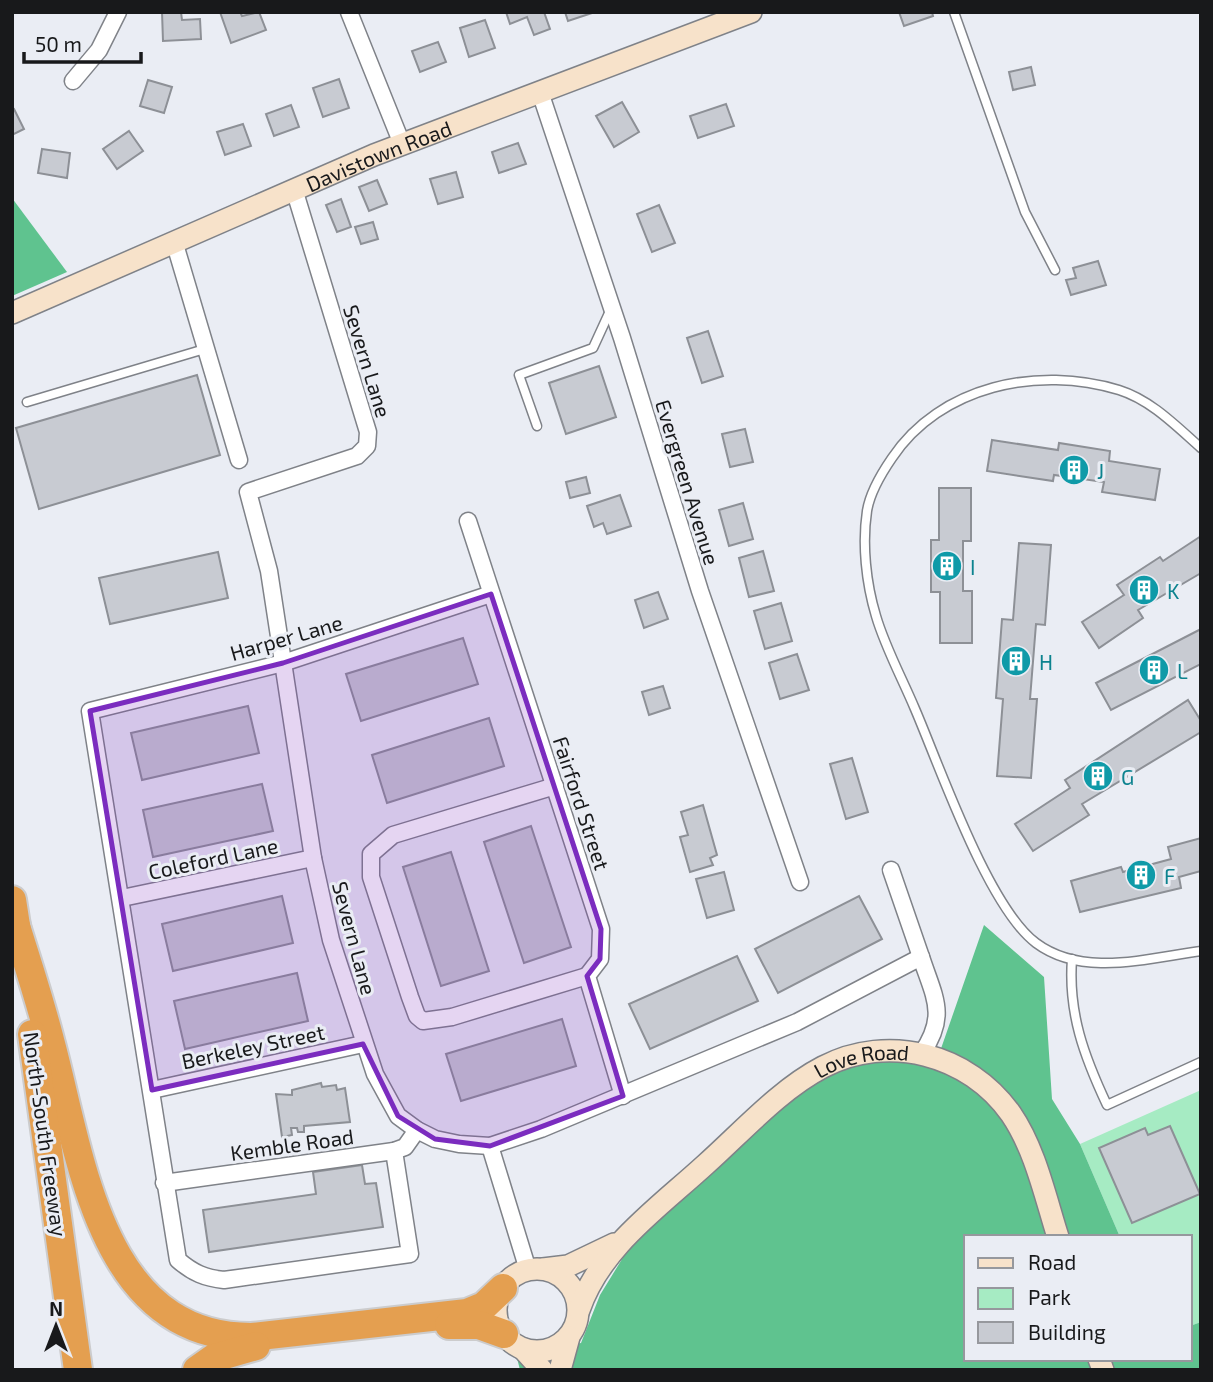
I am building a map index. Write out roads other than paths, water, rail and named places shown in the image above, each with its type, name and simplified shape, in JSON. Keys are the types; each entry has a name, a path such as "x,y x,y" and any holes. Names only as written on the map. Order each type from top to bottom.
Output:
{"highway":[{"path":"14,913 51,1044 77,1154 101,1225 142,1291 174,1319 202,1332 252,1337 467,1313 484,1306 503,1287"},
{"name":"North-South Freeway","path":"14,913 78,1370"},
{"path":"197,1370 214,1358 255,1346 460,1324 479,1325 513,1342"}],"street":[{"path":"73,81 99,50 118,12"},
{"path":"349,12 402,144"},
{"name":"Davistown Road","path":"12,313 402,144 751,12"},
{"name":"Evergreen Avenue","path":"540,92 612,308 700,591 800,882"},
{"name":"Severn Lane","path":"294,190 368,432 367,446 357,456 247,492 269,571 313,858 331,940 363,1044 386,1099 398,1116 435,1139 491,1146 624,1096 797,1022 921,957"},
{"path":"174,241 208,348 239,460"},
{"name":"Fairford Street","path":"468,521 601,929 600,959 587,976"},
{"name":"Harper Lane","path":"122,898 90,711 283,663 491,594"},
{"path":"555,786 393,835 371,854 371,877 417,1016 423,1021 452,1017 587,976 624,1096"},
{"name":"Coleford Lane","path":"122,898 313,858"},
{"path":"891,870 935,999 938,1023 922,1053"},
{"path":"122,898 178,1260 190,1271 206,1278 224,1280 410,1254 394,1151 405,1147 417,1130"},
{"name":"Berkeley Street","path":"152,1090 363,1044"},
{"name":"Love Road","path":"579,1310 594,1274 625,1238 784,1094 821,1068 864,1053 894,1050 922,1053 948,1062 974,1077 1011,1114 1032,1159 1057,1235"},
{"path":"491,1146 533,1270"},
{"name":"Kemble Road","path":"164,1183 394,1151"},
{"name":"Love Road","path":"533,1270 568,1266 625,1238"},
{"path":"542,1370 513,1342 496,1312 503,1287 514,1276 533,1270 551,1271 566,1280 576,1296 579,1310 576,1325 569,1337 560,1370"},
{"path":"513,1342 548,1350 569,1337"}],"lane":[{"path":"954,12 1025,212 1055,271"},
{"path":"537,426 519,375 593,348 612,308"},
{"path":"27,402 208,348"},
{"path":"1201,448 1145,402 1119,390 1077,382 1018,382 963,397 937,410 914,429 878,479 867,509 865,555 876,616 984,870 1010,911 1035,942 1072,959 1101,964 1201,951"},
{"path":"1072,959 1070,981 1075,1024 1086,1061 1107,1105 1201,1062"}],"place":[{"name":"J","path":"1074,470"},
{"name":"I","path":"947,566"},
{"name":"K","path":"1144,590"},
{"name":"H","path":"1016,661"},
{"name":"L","path":"1154,670"},
{"name":"G","path":"1098,776"},
{"name":"F","path":"1141,875"}]}
